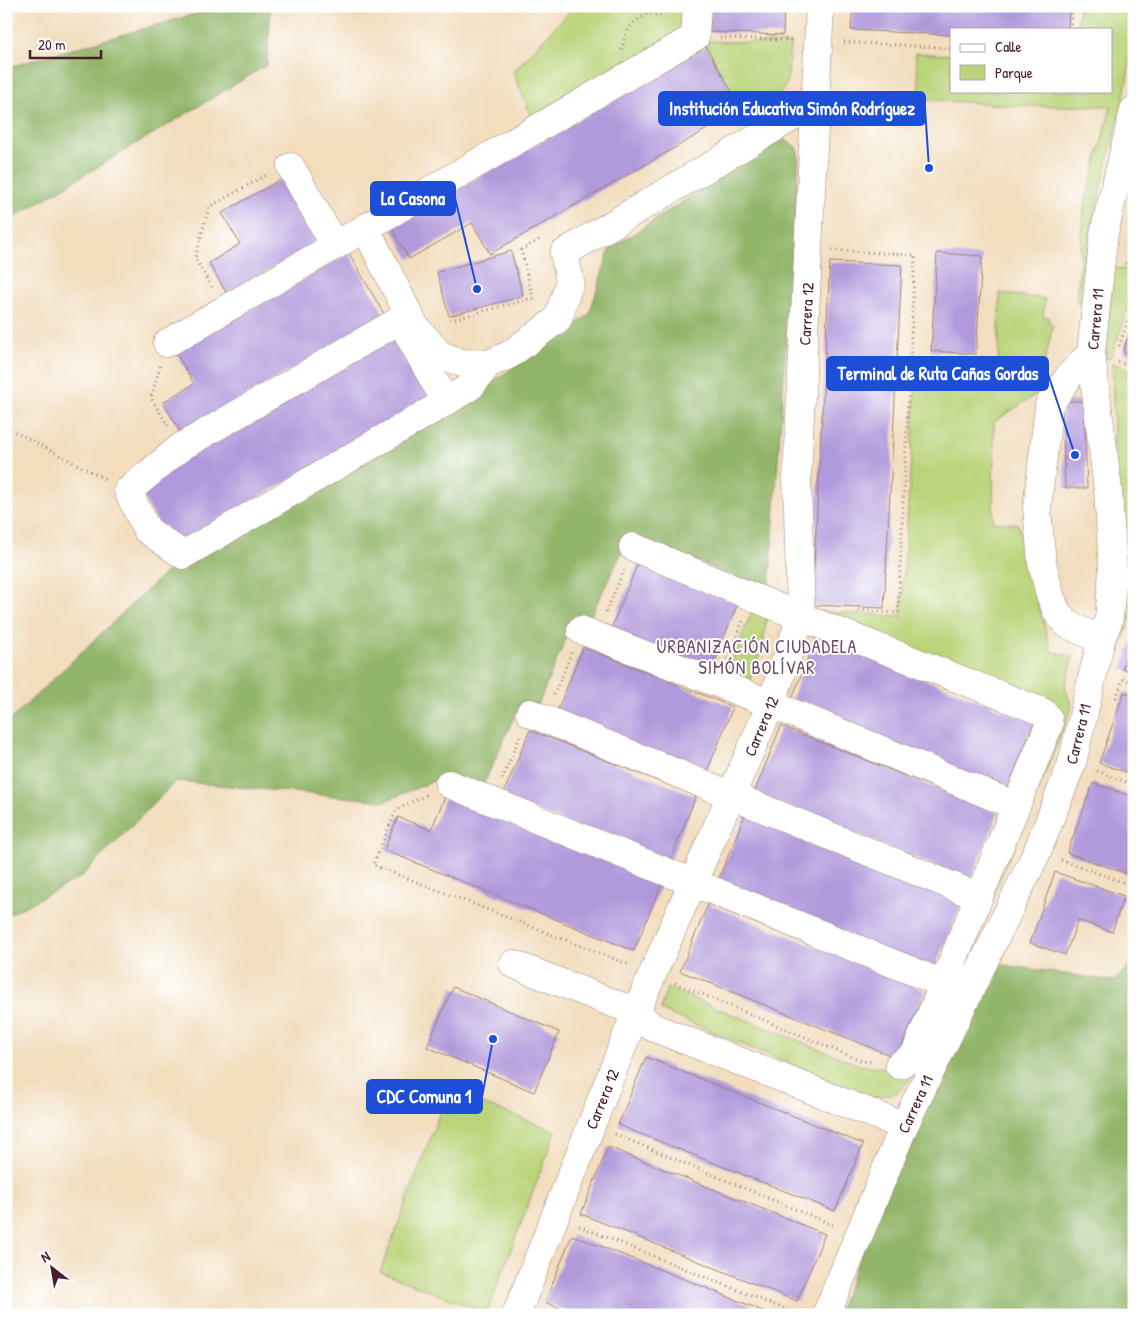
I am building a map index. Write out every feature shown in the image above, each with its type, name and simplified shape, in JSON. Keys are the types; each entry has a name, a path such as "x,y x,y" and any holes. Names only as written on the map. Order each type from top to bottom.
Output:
{"street":[{"path":"167,344 694,37 697,6"},
{"name":"Carrera 12","path":"516,1315 636,1012 771,704 801,617 797,478 816,103 806,41 820,6"},
{"path":"351,237 385,264 414,325 440,355 462,363 488,364 509,355 558,319 570,281 564,253 816,103"},
{"name":"Carrera 11","path":"826,1315 904,1126 1037,852 1072,763 1101,640 1109,618 1113,570 1108,490 1104,233 1134,110"},
{"path":"291,167 351,237 446,402"},
{"path":"400,320 180,447 128,491 147,530 183,555 446,402 471,386 488,364"},
{"path":"1101,640 1067,624 1057,612 1050,595 1042,563 1037,508 1048,405 1070,375 1107,356"},
{"path":"633,547 801,617 1044,712 1048,718 1049,725 914,1056 899,1065"},
{"path":"588,633 717,685 771,704 1016,806"},
{"path":"537,716 979,897"},
{"path":"449,784 692,884 944,984"},
{"path":"513,964 636,1012 652,1027 904,1126"}],"path":[{"path":"644,6 649,13 659,16 668,11 671,6"},
{"path":"1071,28 1072,6"},
{"path":"694,37 950,48"},
{"path":"225,310 195,258 209,207 281,166 291,167"},
{"path":"810,249 915,255 898,613"},
{"path":"1134,304 1107,356 1134,367"},
{"path":"167,344 151,398 180,447"},
{"path":"6,427 128,491"},
{"path":"492,802 537,716 588,633 633,547"},
{"path":"717,685 752,597"},
{"path":"1072,763 1134,785"},
{"path":"373,865 396,810 449,784"},
{"path":"1037,852 1134,886"},
{"path":"592,1124 836,1226"},
{"path":"556,1217 799,1315"}],"green space":[{"path":"223,6 271,6 267,65 6,222 6,68"},
{"path":"575,6 692,6 690,32 535,125 513,72"},
{"path":"1079,6 1130,6 1130,64 1122,106 1090,230 1084,303 1077,303 1084,209 1111,106 1019,106 921,99 915,53 950,55 950,92 1112,92 1112,28 1077,28"},
{"path":"708,41 790,44 788,72 784,89 772,100 748,115 742,109 706,47"},
{"path":"781,137 796,147 799,156 769,591 631,534 591,615 573,621 538,705 521,701 482,788 446,776 385,801 176,781 81,877 6,916 6,724 165,573 456,407 589,315 610,249"},
{"path":"1113,267 1134,272 1134,291 1111,357 1105,360"},
{"path":"1000,293 1045,299 1043,316 1049,317 1049,324 1053,324 1038,393 994,422 993,522 1018,524 1051,651 1073,657 1065,687 1072,707 924,1064 897,1093 872,1098 660,1010 667,988 859,1065 900,1069 1059,713 807,611 901,616 917,366 998,365"},
{"path":"1112,363 1134,371 1134,552 1127,571 1118,569"},
{"path":"1114,579 1134,585 1134,608 1113,669 1102,666"},
{"path":"756,602 768,607 763,645 745,693 722,683"},
{"path":"1134,960 1134,1315 837,1315 907,1137 996,964 1114,981"},
{"path":"448,1091 556,1131 487,1313 380,1272"}],"building":[{"path":"711,6 784,6 783,35 710,32"},
{"path":"853,6 1069,6 1068,28 950,28 950,35 851,30"},
{"path":"706,47 742,109 490,254 472,223 409,259 391,227"},
{"path":"285,177 321,240 227,294 209,263 240,244 222,213"},
{"path":"511,251 523,296 449,316 437,272"},
{"path":"349,253 385,316 181,433 163,402 194,384 176,353"},
{"path":"937,253 982,256 976,354 931,351"},
{"path":"830,262 902,265 884,608 812,605"},
{"path":"1134,322 1134,356 1123,352"},
{"path":"399,336 434,399 171,546 137,486"},
{"path":"1062,401 1084,401 1087,488 1065,488"},
{"path":"638,563 738,603 710,671 610,631"},
{"path":"817,636 1034,723 1007,790 790,703"},
{"path":"1134,636 1134,673 1122,669"},
{"path":"583,647 733,707 706,774 556,714"},
{"path":"1124,692 1134,695 1134,775 1099,763"},
{"path":"781,726 998,813 971,880 754,793"},
{"path":"530,730 696,796 669,864 502,797"},
{"path":"1093,783 1134,797 1134,876 1067,853"},
{"path":"445,797 662,883 634,951 384,850 398,817 431,830"},
{"path":"745,815 962,902 934,970 717,883"},
{"path":"1055,872 1124,896 1112,932 1078,920 1065,955 1030,943"},
{"path":"708,904 925,991 897,1058 680,971"},
{"path":"453,987 559,1032 534,1092 427,1047"},
{"path":"646,1057 863,1144 835,1211 618,1125"},
{"path":"608,1147 825,1234 797,1301 581,1214"},
{"path":"572,1235 773,1315 577,1315 545,1302"}],"place":[{"name":"Institución Educativa Simón Rodríguez","path":"929,168"},
{"name":"La Casona","path":"477,289"},
{"name":"Terminal de Ruta Cañas Gordas","path":"1075,455"},
{"name":"CDC Comuna 1","path":"493,1039"}],"district":[{"name":"URBANIZACIÓN CIUDADELA SIMÓN BOLÍVAR","path":"757,658"}]}
